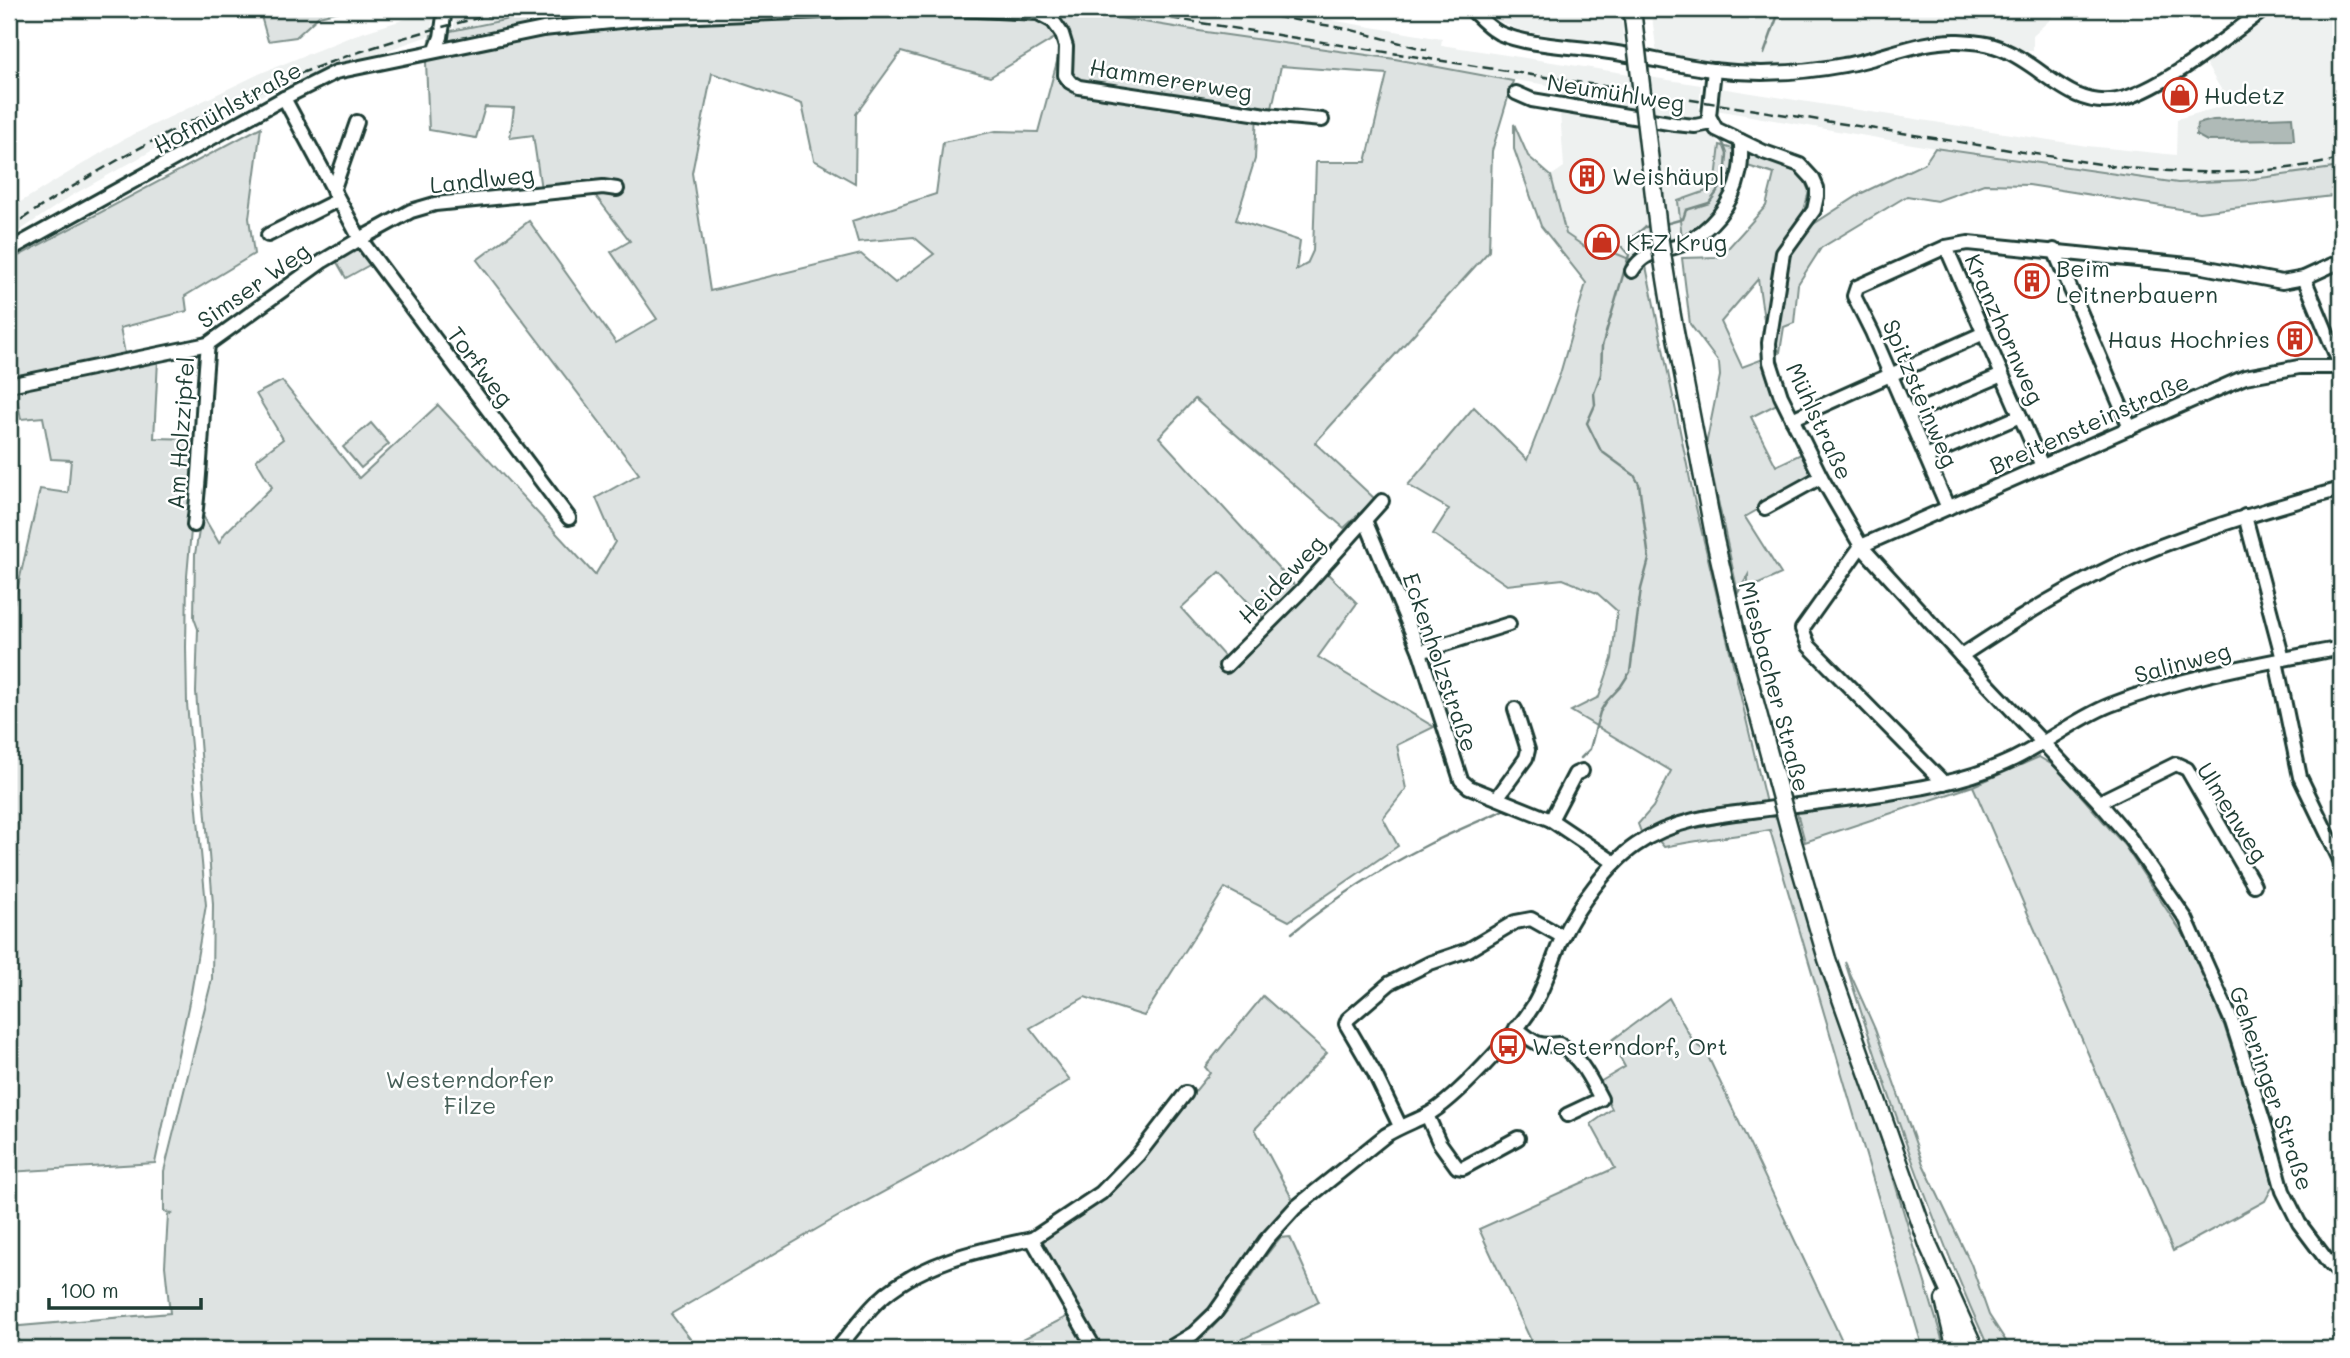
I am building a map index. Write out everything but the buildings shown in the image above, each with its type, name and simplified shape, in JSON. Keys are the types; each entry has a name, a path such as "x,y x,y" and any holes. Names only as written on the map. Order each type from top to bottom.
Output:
{"main road":[{"name":"Miesbacher Straße","path":"1632,9 1658,229 1672,316 1715,540 1735,628 1828,960 1929,1247 1975,1349"},
{"path":"1929,1247 1956,1349"}],"street":[{"path":"438,50 445,9"},
{"name":"Hammererweg","path":"438,50 543,29 650,18 849,10 957,9 1038,13 1053,21 1062,34 1066,47 1065,75 1079,87 1266,116 1322,120"},
{"path":"1471,9 1497,32 1516,39 1616,52 1714,70 1782,72 1845,65 1930,44 1973,42 1990,45 2015,55 2069,93 2099,101 2115,100 2144,91 2163,81 2264,9"},
{"name":"Hofmühlstraße","path":"9,250 284,98 348,68 438,50"},
{"path":"1711,123 1709,108 1714,70"},
{"name":"Neumühlweg","path":"1516,93 1531,100 1675,124 1695,126 1711,123"},
{"path":"284,98 360,239"},
{"path":"268,235 335,196 357,122"},
{"name":"Mühlstraße","path":"1711,123 1716,129 1741,141 1800,165 1814,179 1817,196 1814,210 1783,253 1769,343 1770,362 1781,396 1821,477 1861,546 2044,743"},
{"path":"1632,271 1646,255 1683,244 1720,215 1727,206 1739,174 1741,141"},
{"name":"Landlweg","path":"360,239 411,211 435,204 603,187 617,189"},
{"name":"Simser Weg","path":"9,385 208,344 323,261 360,239"},
{"name":"Torfweg","path":"360,239 569,518"},
{"path":"1946,247 1968,243 2054,250 2199,266 2282,282 2304,278 2341,261"},
{"name":"Spitzsteinweg","path":"1946,247 1857,287 1854,296 1948,508"},
{"name":"Kranzhornweg","path":"1946,247 2042,466"},
{"path":"2054,250 2130,428"},
{"path":"2304,278 2341,367"},
{"path":"1792,419 1984,333"},
{"name":"Am Holzzipfel","path":"194,525 200,485 203,391 208,344"},
{"name":"Breitensteinstraße","path":"1861,546 2245,377 2299,367 2341,367"},
{"path":"1908,415 2002,375"},
{"path":"1926,457 2020,416"},
{"path":"1765,508 1821,477"},
{"path":"1961,656 2036,607 2137,556 2245,516 2341,489"},
{"name":"Heideweg","path":"1226,666 1303,589 1382,501"},
{"path":"2245,516 2279,660 2300,777 2341,862"},
{"name":"Eckenholzstraße","path":"1366,520 1420,652 1461,780 1469,786 1551,820 1615,863"},
{"path":"1861,546 1802,629 1809,646 1944,783"},
{"path":"1420,652 1509,624"},
{"name":"Salinweg","path":"1168,1349 1193,1334 1215,1313 1266,1240 1295,1208 1400,1126 1427,1115 1441,1105 1476,1072 1516,1028 1537,999 1563,937 1587,900 1615,863 1645,839 1668,828 1708,816 1944,783 2004,764 2115,703 2187,680 2341,648"},
{"path":"1497,798 1526,758 1528,750 1515,709"},
{"name":"Geheringer Straße","path":"2044,743 2129,836 2190,928 2232,1022 2283,1191 2298,1223 2341,1275"},
{"name":"Ulmenweg","path":"2099,802 2176,764 2186,769 2254,885"},
{"path":"1551,820 1575,774 1583,771"},
{"path":"1400,1126 1374,1072 1346,1024 1348,1019 1390,983 1430,963 1468,950 1515,922 1531,919 1563,937"},
{"path":"1516,1028 1537,1045 1559,1044 1574,1054 1587,1074 1601,1099 1567,1115"},
{"path":"837,1349 877,1302 921,1273 961,1256 1032,1239 1101,1192 1138,1154 1186,1093"},
{"path":"1427,1115 1440,1142 1457,1167 1463,1168 1518,1138"},
{"path":"1032,1239 1095,1349"}],"shaded area":[{"path":"454,9 558,9 454,30"},
{"path":"1065,9 1266,9 1442,39 1441,45 1701,85 1699,107 1720,145 1715,188 1678,201 1682,238 1646,266 1610,251 1591,251 1566,234 1551,176 1564,167 1560,87"},
{"path":"1485,9 1621,9 1624,47 1519,30 1494,19"},
{"path":"1651,9 2052,9 2052,18 2033,35 2033,51 1951,42 1780,70 1657,55"},
{"path":"2274,9 2341,9 2341,137 2333,144 2341,143 2341,167 2246,180 2178,183 1935,148 1716,110 1720,88 2087,146 2176,155 2177,119 2230,104 2204,61"},
{"path":"434,10 431,35 269,92 164,144 71,196 9,238 9,209 124,139 261,73 355,35"},
{"path":"2292,117 2294,140 2207,141 2196,135 2197,124 2213,120"}],"green space":[{"path":"259,9 348,9 319,16 296,37 268,41"},
{"name":"Westerndorfer Filze","path":"558,9 714,9 650,11 649,22 767,9 1065,9 1395,59 1513,81 1492,151 1489,251 1315,443 1375,499 1344,528 1195,399 1159,437 1296,587 1265,620 1220,572 1181,608 1225,657 1229,666 1323,569 1357,603 1318,657 1434,727 1397,745 1406,789 1383,818 1398,846 1289,921 1225,888 1144,1016 1085,997 1030,1028 1070,1080 935,1164 839,1216 671,1314 698,1349 9,1349 9,1327 170,1313 165,1266 168,1215 173,1213 164,1212 164,1171 212,979 213,904 196,692 198,629 194,618 195,554 202,514 219,543 225,533 272,487 256,460 283,439 256,394 282,381 359,478 438,405 595,575 615,542 596,498 639,474 477,260 529,221 616,343 657,319 611,252 630,241 592,191 542,196 533,135 510,138 514,108 485,107 476,138 429,130 426,62 431,35","holes":["1065,32 1038,132 996,131 943,142 936,194 852,221 858,242 914,237 934,254 895,283 861,254 710,291 692,173 712,73 802,104 814,160 855,183 856,114 901,52 990,77","1281,66 1387,74 1366,162 1316,162 1313,251 1307,264 1296,270 1300,241 1236,220 1255,159 1257,111 1271,113"]},
{"path":"1514,124 1528,156 1551,176 1566,234 1591,251 1610,251 1646,266 1694,499 1769,816 1778,818 1890,1167 1945,1349 1923,1349 1770,830 1664,847 1659,841 1678,832 1746,818 1743,805 1690,813 1641,832 1638,824 1653,807 1671,771 1571,711 1599,697 1612,659 1617,611 1597,593 1563,579 1507,585 1433,534 1449,509 1408,485 1474,407 1527,460 1560,374 1586,283 1541,226 1514,149"},
{"path":"261,127 249,218 254,254 185,296 187,311 120,328 126,359 9,381 9,261"},
{"path":"1720,145 1800,170 1809,191 1798,234 1862,193 1925,163 1935,148 2178,183 2246,180 2341,167 2341,195 2199,212 2029,185 1984,184 1937,201 1907,196 1821,248 1798,284 1794,323 1784,327 1780,352 1766,333 1758,279 1721,322 1742,367 1763,359 1779,403 1751,417 1776,466 1803,453 1815,477 1745,517 1781,574 1748,589 1748,575 1738,593 1706,445 1720,376 1719,363 1690,324 1682,258 1720,257 1766,206 1774,174 1744,165 1709,222 1682,238 1678,201 1715,188"},
{"path":"359,246 373,263 346,278 335,259"},
{"path":"158,360 154,438 199,439 187,576 186,647 187,704 206,905 191,993 155,1163 9,1172 9,626 40,489 68,493 71,460 51,459 43,417 21,419 15,388"},
{"path":"371,423 389,444 361,468 343,447"},
{"path":"2039,757 2056,767 2124,845 2194,951 2224,1025 2265,1150 2273,1186 2265,1201 2173,1251 1973,786"},
{"path":"1973,786 1805,842 1797,812"},
{"path":"1845,962 1875,1029 1923,1164 1971,1264 1989,1315 2011,1349 1989,1349 1968,1302 1911,1158"},
{"path":"1263,996 1327,1053 1255,1129 1295,1204 1231,1287 1212,1308 1173,1341 1148,1350 1100,1349 1039,1245 1039,1239 1145,1153 1210,1073 1205,1067"},
{"path":"1669,998 1694,1043 1705,1050 1846,1349 1535,1349 1479,1229 1615,1168 1591,1124 1612,1109 1598,1083 1625,1067 1611,1041"},
{"path":"1290,1237 1319,1302 1222,1349 1185,1349 1200,1339 1225,1313 1280,1238"},
{"path":"1070,1315 1088,1349 1015,1349 1013,1344"}],"waterway":[{"path":"1764,54 1780,9"},
{"path":"1665,224 1683,219 1686,210 1709,203 1725,181 1727,154 1716,135"},
{"path":"1631,239 1645,227 1651,226"},
{"path":"1581,758 1590,749 1600,712 1630,672 1641,589 1649,559 1639,484 1634,475 1601,451 1587,423 1595,405 1594,393 1601,374 1602,346 1629,255 1622,247"},
{"path":"1292,933 1375,874 1439,839 1508,808"}],"railway":[{"path":"9,228 128,155 190,122 254,93 319,66 385,44 452,24 520,9"},
{"path":"1112,9 2112,166 2227,172 2284,169 2341,159"},
{"path":"1231,9 1348,29 1427,50"}],"place":[{"name":"Hudetz","path":"2180,95"},
{"name":"Weishäupl","path":"1587,176"},
{"name":"KFZ Krug","path":"1602,242"},
{"name":"Beim Leitnerbauern","path":"2032,281"},
{"name":"Haus Hochries","path":"2295,339"},
{"name":"Westerndorf, Ort","path":"1508,1046"}]}
